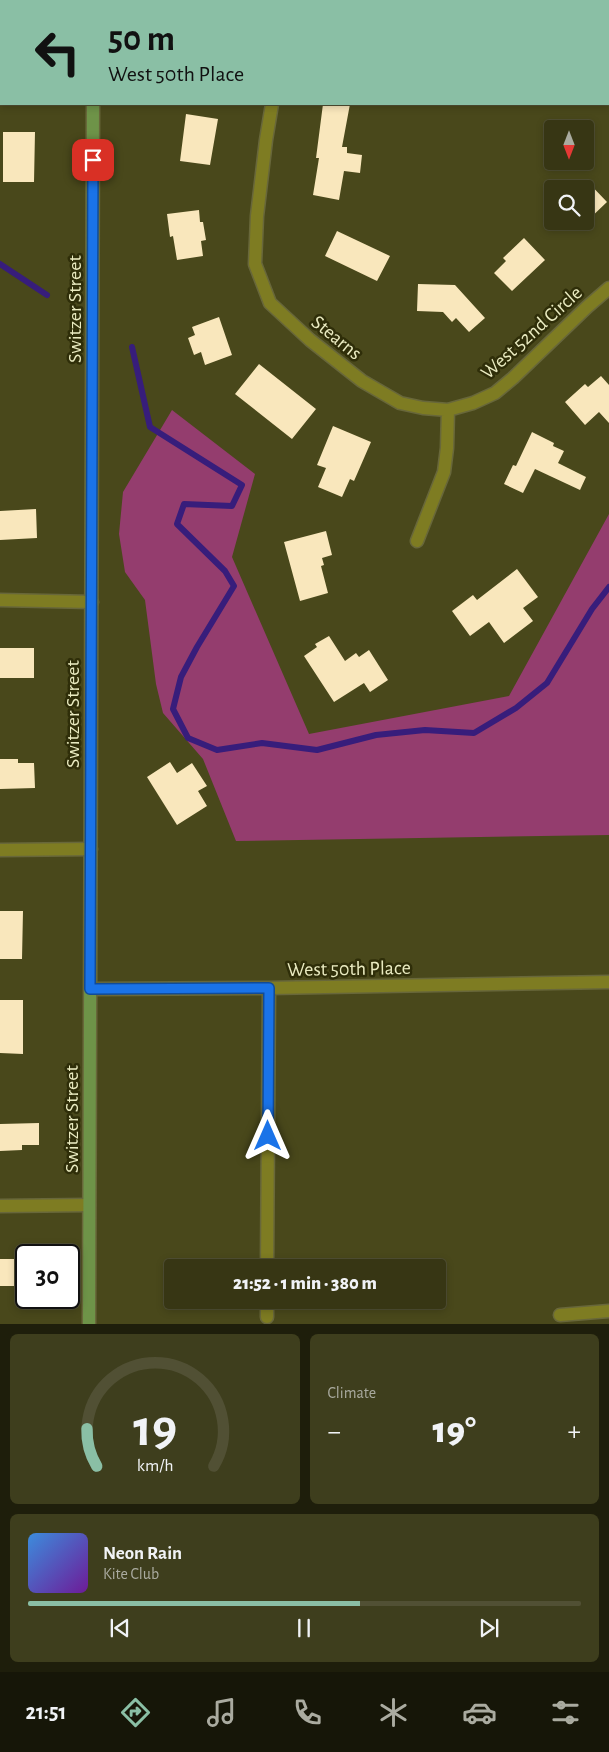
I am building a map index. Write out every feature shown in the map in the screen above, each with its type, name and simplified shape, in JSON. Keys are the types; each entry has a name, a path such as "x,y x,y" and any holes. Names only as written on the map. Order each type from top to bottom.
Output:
{"street":[{"name":"Switzer Street","path":"89,1324 93,105"},
{"name":"Stearns","path":"272,105 257,216 254,264 270,303 310,340 362,381 400,403 423,408 448,410"},
{"name":"West 52nd Circle","path":"448,410 473,403 495,393 609,288"},
{"path":"418,542 444,472 448,410"},
{"path":"0,600 92,602"},
{"path":"0,850 90,849"},
{"name":"West 50th Place","path":"90,989 609,982"},
{"path":"267,1259 269,988"},
{"path":"0,1206 90,1205"},
{"path":"267,1309 267,1318"},
{"path":"560,1315 609,1312"}],"shaded area":[{"path":"172,410 255,474 232,557 309,734 509,696 609,514 609,835 236,841 203,759 163,713 156,684 145,600 125,572 119,534 123,492"}],"building":[{"path":"323,105 350,105 342,147 347,147 347,153 362,155 360,173 344,171 339,200 313,195 319,158 316,158"},
{"path":"186,114 218,119 210,165 180,161"},
{"path":"3,132 35,132 34,182 3,182"},
{"path":"594,188 607,202 594,214"},
{"path":"199,210 200,222 203,222 206,240 201,241 203,256 177,260 173,236 170,237 167,214"},
{"path":"337,231 390,256 377,281 325,256"},
{"path":"524,238 545,260 512,291 494,273 506,261 503,258"},
{"path":"418,284 455,285 485,318 469,332 456,318 452,322 443,312 417,311"},
{"path":"219,317 232,355 205,365 201,352 194,355 188,338 195,335 192,327"},
{"path":"259,364 316,409 292,439 235,394"},
{"path":"601,376 609,385 609,423 599,412 585,425 565,402 585,384 588,387"},
{"path":"333,426 371,442 354,481 350,479 342,497 318,487 326,468 317,465"},
{"path":"532,432 554,443 553,446 564,451 558,463 586,477 580,490 535,469 523,493 504,484 513,465 516,466"},
{"path":"36,509 37,538 0,540 0,511"},
{"path":"326,531 332,555 322,558 324,565 321,566 328,593 300,601 284,542"},
{"path":"517,569 538,597 523,608 533,621 504,643 489,622 470,636 452,611 473,595 477,600"},
{"path":"329,636 345,661 356,653 359,657 369,650 388,680 370,692 364,683 334,702 304,656 317,647 315,644"},
{"path":"0,648 34,648 34,678 0,678"},
{"path":"0,759 18,759 18,763 34,763 35,788 0,789"},
{"path":"170,762 177,773 192,763 207,786 198,791 207,806 177,825 147,777"},
{"path":"0,911 23,911 22,959 0,959"},
{"path":"0,1000 23,1000 23,1054 0,1053"},
{"path":"39,1123 39,1145 22,1145 22,1150 0,1151 0,1124"},
{"path":"0,1259 15,1259 15,1286 0,1286"}],"waterway":[{"path":"0,264 47,295"},
{"path":"132,347 150,427 242,485 232,506 184,504 177,524 225,571 234,586 181,677 173,709 188,738 217,750 262,743 317,750 376,735 425,730 474,733 516,708 547,683 592,609 609,587"}],"route":[{"path":"93,160 90,989 269,988 268,1136"}]}
